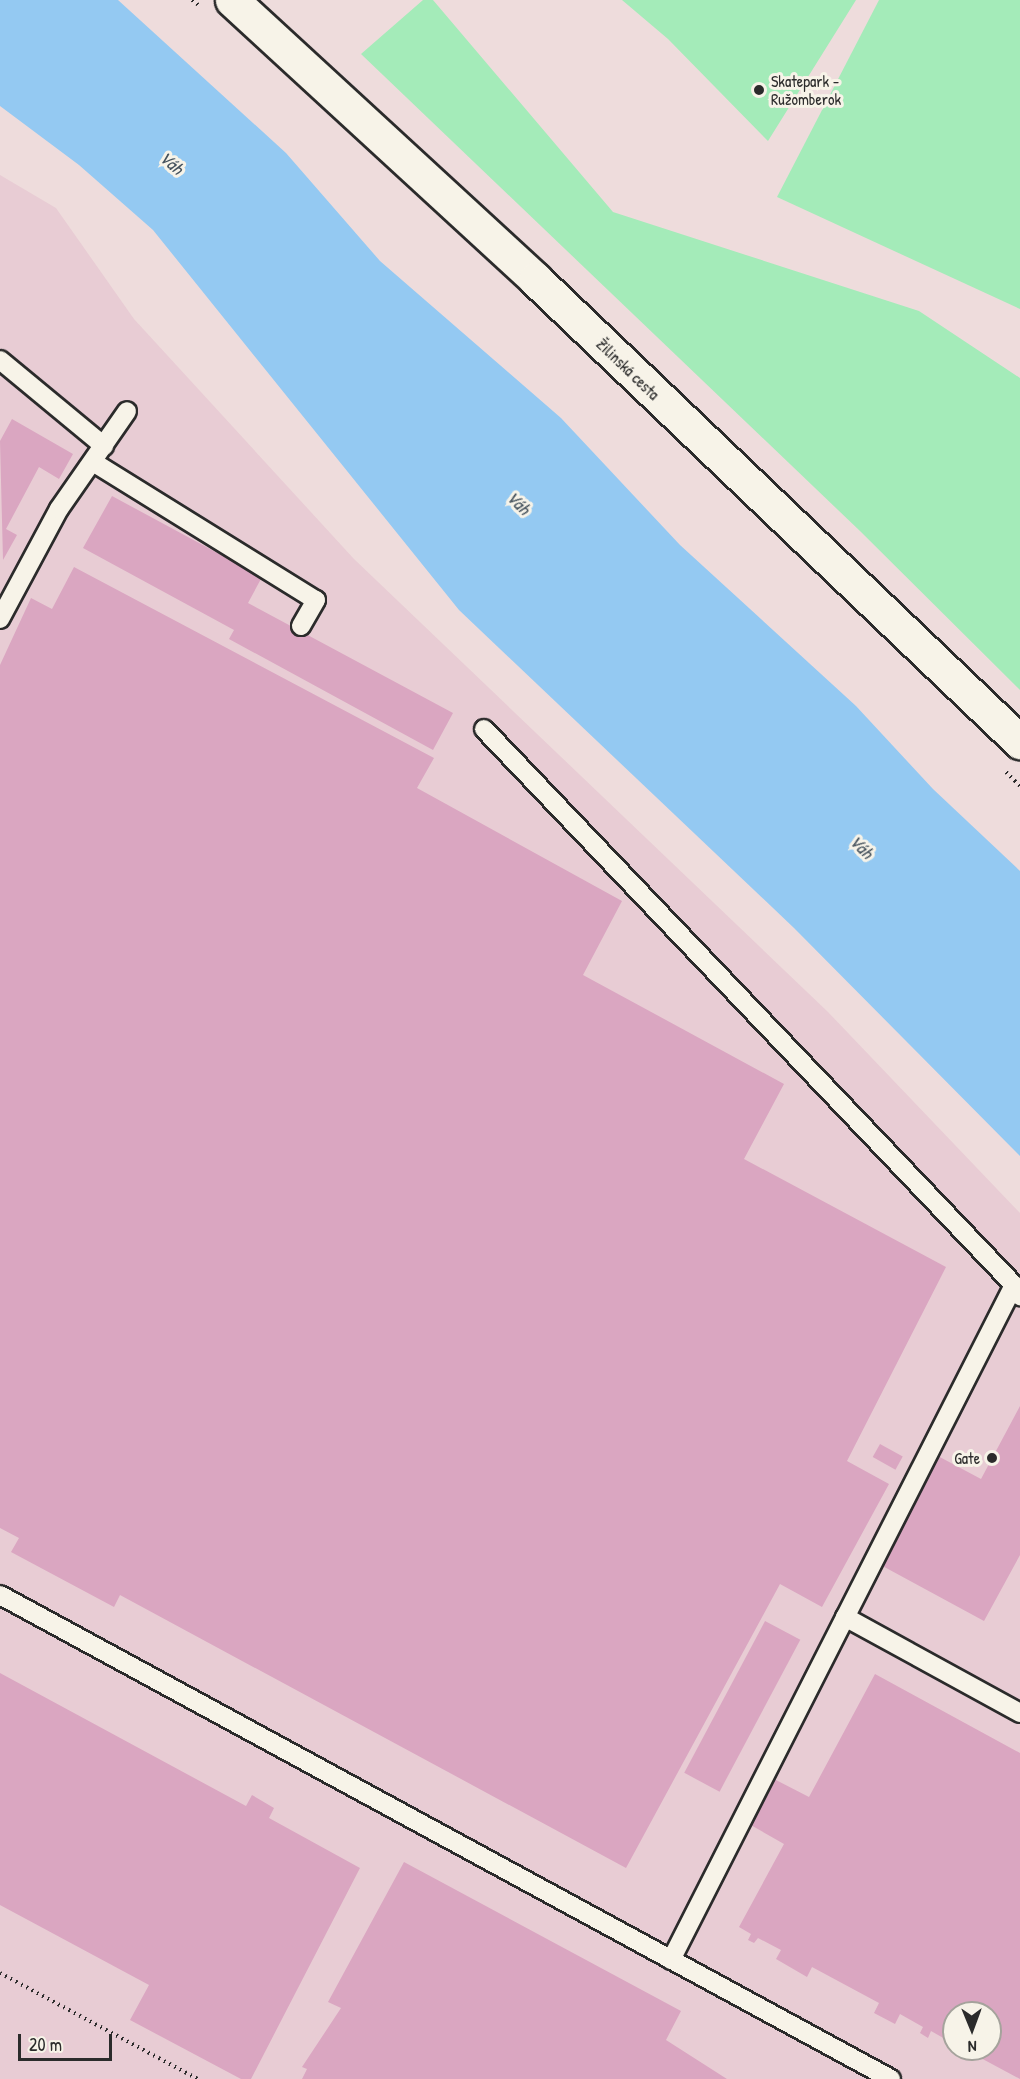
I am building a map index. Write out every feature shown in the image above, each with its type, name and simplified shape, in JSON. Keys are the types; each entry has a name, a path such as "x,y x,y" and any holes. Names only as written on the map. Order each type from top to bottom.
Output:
{"main road":[{"name":"Žilinská cesta","path":"232,0 535,279 1020,742"}],"lane":[{"path":"0,360 104,446"},
{"path":"0,619 59,509 127,411"},
{"path":"93,462 316,600 301,626"},
{"path":"484,729 1017,1291 845,1617 671,1960"},
{"path":"0,1595 891,2079"},
{"path":"845,1617 1020,1713"}],"path":[{"path":"0,1973 198,2079"}],"shaded area":[{"path":"0,175 56,208 134,319 354,559 828,1012 1020,1213 1020,2079 0,2079"}],"green space":[{"path":"423,0 433,0 613,212 919,311 1020,378 1020,690 860,531 361,54"},
{"name":"Skatepark - Ružomberok","path":"622,0 856,0 768,141 668,39"},
{"path":"879,0 1020,0 1020,309 777,197"}],"water":[{"name":"Váh","path":"0,0 118,0 286,153 380,261 561,418 680,545 856,706 933,789 1020,871 1020,1156 794,928 459,610 153,230 79,165 0,106"}],"building":[{"path":"12,419 73,454 59,479 39,467 6,529 17,535 3,560 0,441"},
{"path":"112,496 262,577 248,603 453,713 433,750 229,639 234,630 83,548"},
{"path":"74,567 434,758 417,788 622,901 583,975 784,1084 744,1159 946,1267 847,1461 889,1484 822,1607 780,1584 626,1868 120,1595 114,1607 11,1552 19,1538 0,1528 0,665 31,598 52,609"},
{"path":"1020,1406 1020,1555 984,1621 877,1563 936,1455 981,1479"},
{"path":"880,1444 903,1457 895,1470 873,1457"},
{"path":"765,1621 800,1640 720,1792 684,1773"},
{"path":"0,1673 246,1806 252,1795 274,1808 269,1818 360,1868 251,2079 241,2079 130,2020 149,1985 0,1905"},
{"path":"875,1674 1020,1753 1020,2079 986,2061 1002,2061 1002,2001 942,2001 942,2037 931,2031 928,2038 920,2033 923,2027 900,2014 895,2024 874,2013 879,2003 812,1967 807,1977 776,1959 781,1950 758,1938 754,1943 748,1940 751,1934 739,1927 784,1844 749,1824 774,1779 809,1797"},
{"path":"404,1862 681,2011 666,2040 727,2079 302,2079 307,2069 302,2067 341,2008 328,2002"}],"place":[{"name":"Skatepark - Ružomberok","path":"759,90"},
{"name":"Gate","path":"992,1458"}]}
